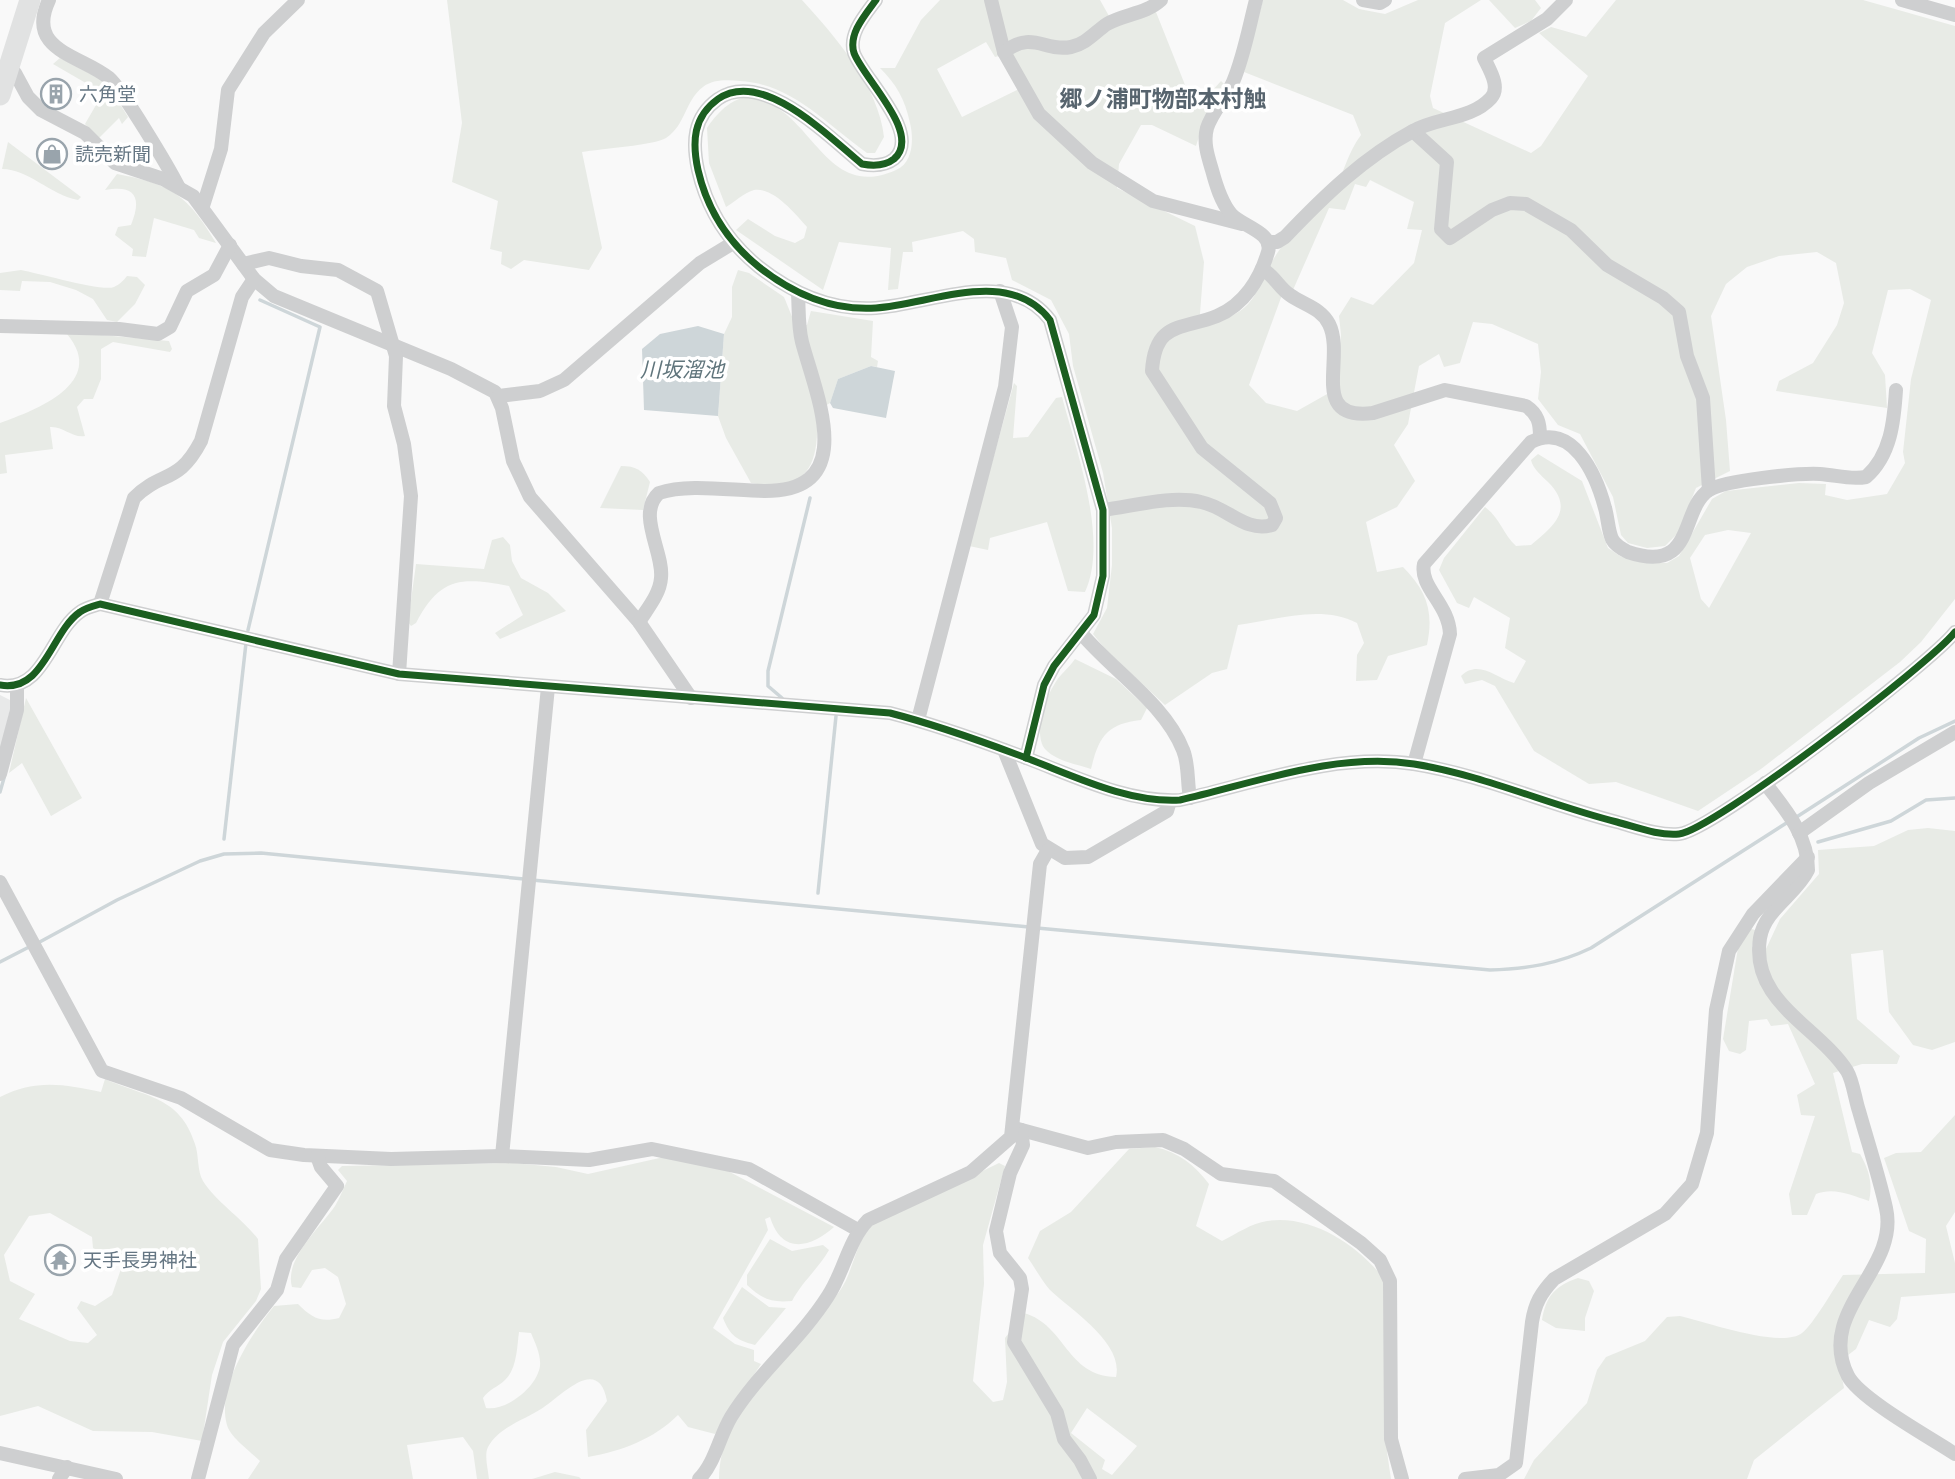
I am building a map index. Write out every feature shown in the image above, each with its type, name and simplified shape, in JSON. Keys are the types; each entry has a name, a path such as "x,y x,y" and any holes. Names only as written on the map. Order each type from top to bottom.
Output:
{"highway":[{"path":"0,95 30,0"}],"street":[{"path":"49,0 43,19 51,41 60,52 110,78 178,186"},
{"path":"203,206 221,149 228,90 264,33 298,0"},
{"path":"876,0 854,34 854,53 898,121 899,153 883,164 862,164 770,95 753,90 723,96 702,114 694,146 700,178 710,204 733,243 761,269 798,294 836,305 874,308 1000,291 1026,298 1041,308 1050,320 1103,510 1099,596 1094,615 1054,666 1044,685 1026,758"},
{"path":"990,0 1004,52 1039,114 1092,163 1153,201 1229,223 1242,224"},
{"path":"1004,52 1025,41 1070,48 1086,41 1109,23 1152,8 1161,0"},
{"path":"1256,0 1235,78 1207,128 1206,146 1224,205 1242,224 1262,234 1269,242 1277,242 1285,236 1327,192 1353,170 1413,131 1474,110 1492,97 1496,90 1484,58 1547,19 1566,0"},
{"path":"1363,0 1380,3 1385,0"},
{"path":"1902,0 1955,16"},
{"path":"7,69 15,73 28,97 41,110 85,133 115,163 178,186 203,206 254,279 292,306 484,384 499,396 513,461 530,497 639,622 691,698"},
{"path":"1413,131 1447,162 1441,229 1444,235 1450,238 1458,235 1492,210 1510,203 1526,204 1571,230 1607,265 1663,298 1679,312 1687,356 1703,398 1709,490 1676,548 1667,553 1631,552 1619,548 1612,540 1596,484 1574,447 1556,436 1541,437 1531,442 1493,482 1424,564 1424,580 1443,605 1450,620 1450,634 1414,764"},
{"path":"1103,510 1170,501 1201,502 1249,526 1262,528 1272,525 1276,518 1270,503 1202,449 1152,371 1159,343 1168,331 1216,316 1234,306 1254,286 1269,242"},
{"path":"499,396 540,391 564,380 700,264 733,243"},
{"path":"0,326 119,329 158,334 170,327 187,291 214,275 230,245"},
{"path":"243,264 269,258 301,266 338,270 377,291 394,347 398,372 394,406 404,444 411,496 399,674"},
{"path":"1262,269 1290,295 1324,316 1336,347 1331,391 1336,402 1344,408 1362,414 1373,413 1445,390 1461,392 1526,406 1539,421 1541,437"},
{"path":"100,604 134,498 182,469 190,462 201,441 242,297 254,279"},
{"path":"918,720 1005,387 1012,327 1000,291"},
{"path":"639,622 661,582 660,556 650,520 654,498 679,489 789,489 808,481 821,463 825,433 820,401 801,339 798,294"},
{"path":"1709,490 1729,484 1796,475 1832,474 1852,480 1866,477 1881,457 1893,430 1896,390"},
{"path":"0,685 17,686 40,666 69,621 80,611 100,604 399,674 890,713 918,720 1122,792 1170,800 1333,764 1359,761 1414,764 1667,834 1681,834 1704,825 1765,783 1922,666 1955,632"},
{"path":"1081,633 1135,690 1159,709 1184,752 1191,797"},
{"path":"0,774 17,710 17,686"},
{"path":"502,1156 548,687"},
{"path":"1794,824 1955,732"},
{"path":"1004,750 1034,825 1048,850 1065,858 1088,857 1167,811 1170,800"},
{"path":"1765,783 1794,824 1808,857 1808,870 1766,920 1760,938 1763,974 1774,995 1848,1072 1887,1211 1886,1245 1846,1313 1842,1332 1848,1376 1865,1395 1955,1454"},
{"path":"1048,850 1040,864 1033,927 1018,1129 1023,1145 1010,1173 996,1231 1000,1253 1020,1278 1014,1342 1057,1413 1064,1439 1090,1479"},
{"path":"1465,1479 1499,1475 1516,1463 1532,1322 1536,1302 1543,1290 1554,1279 1665,1214 1692,1184 1707,1133 1715,1020 1729,951 1753,915 1808,857"},
{"path":"0,882 102,1071 181,1098 264,1148 317,1156 391,1159 502,1156 589,1160 652,1149 733,1164 749,1170 858,1230"},
{"path":"704,1477 725,1426 743,1397 827,1298 840,1276 858,1230 868,1220 971,1172 1001,1148 1018,1129"},
{"path":"1018,1129 1088,1148 1124,1141 1173,1143 1221,1174 1274,1181 1380,1260 1391,1281 1391,1439 1402,1479"},
{"path":"198,1479 233,1345 277,1290 286,1259 337,1186 321,1167 317,1156"},
{"path":"0,1453 63,1473 116,1479"}],"shaded area":[{"path":"447,0 802,0 841,46 865,81 874,100 884,137 875,153 867,153 807,107 776,89 740,81 711,83 697,92 678,126 666,138 639,145 582,152 602,248 589,270 524,260 511,269 501,264 502,252 490,249 498,201 452,182 462,123"},
{"path":"940,0 1100,0 1109,16 1152,2 1195,110 1221,81 1225,85 1205,117 1196,146 1152,125 1141,125 1119,164 1117,188 1195,226 1204,262 1199,326 1236,314 1246,306 1283,245 1332,193 1361,135 1353,115 1244,72 1263,0 1343,0 1359,9 1385,14 1418,0 1481,0 1445,23 1430,96 1433,108 1531,153 1541,146 1588,76 1539,33 1551,27 1586,37 1616,0 1863,0 1955,26 1955,599 1921,642 1900,662 1761,769 1698,811 1616,782 1589,784 1534,751 1495,686 1482,680 1465,684 1461,676 1474,669 1487,671 1514,683 1526,661 1505,648 1510,618 1474,597 1469,608 1457,603 1439,570 1444,558 1485,507 1516,546 1531,545 1554,524 1561,509 1560,501 1556,492 1532,463 1531,460 1538,454 1582,481 1608,548 1620,556 1642,562 1667,563 1679,556 1712,499 1726,491 1799,483 1826,484 1825,495 1847,500 1887,494 1905,463 1903,452 1911,379 1931,300 1910,289 1888,290 1872,353 1885,375 1887,408 1776,391 1779,381 1813,363 1837,325 1844,303 1836,263 1817,252 1779,256 1747,267 1726,284 1711,316 1726,420 1730,471 1696,488 1678,533 1665,546 1647,548 1628,543 1621,535 1613,497 1580,434 1558,425 1538,399 1541,372 1538,344 1492,324 1473,322 1460,363 1444,367 1439,354 1419,366 1408,424 1394,445 1415,481 1397,507 1366,522 1377,572 1403,567 1423,594 1430,622 1427,645 1388,656 1377,680 1356,681 1357,655 1364,643 1357,623 1343,617 1314,614 1238,625 1227,669 1212,673 1165,705 1106,650 1093,634 1107,608 1112,565 1112,528 1103,473 1073,366 1069,334 1051,300 1012,280 1006,258 975,252 974,239 963,231 912,242 913,252 903,252 898,289 888,290 891,248 839,242 823,290 736,230 748,219 775,236 795,243 804,238 807,227 791,209 777,197 762,190 750,191 726,207 709,163 707,128 727,106 740,98 748,97 775,106 836,165 852,174 872,177 902,167 911,150 910,123 899,92 880,68 895,68 921,20","holes":["986,42 995,57 1011,53 1023,87 962,117 937,69","1370,180 1414,202 1407,229 1422,230 1414,263 1373,305 1351,297 1339,316 1341,335 1336,389 1297,411 1266,403 1249,385 1286,284 1293,290 1329,208 1345,210 1355,184 1366,187","1728,530 1751,533 1709,608 1701,599 1690,558 1705,535"]},
{"path":"1489,0 1535,0 1541,8 1531,21 1515,28"},
{"path":"60,58 106,82 128,117 122,124 119,118 98,139 85,124 103,93 53,64"},
{"path":"8,142 81,197 78,200 68,197 31,177 2,169"},
{"path":"117,174 151,182 176,194 196,213 216,243 199,238 194,230 154,218 146,257 132,256 133,249 115,235 118,227 131,225 136,207 134,195 124,189 105,190"},
{"path":"21,270 97,287 114,287 127,276 137,277 145,285 135,304 117,322 107,320 93,299 76,290 50,282 22,281 20,291 0,290 0,273"},
{"path":"738,270 749,273 784,297 795,324 807,325 811,311 873,321 871,357 878,361 877,367 871,366 838,379 830,403 817,411 816,445 808,470 787,483 751,483 726,438 718,416 724,334 732,317 732,287"},
{"path":"67,334 169,341 172,349 170,352 113,342 101,349 101,379 93,399 84,399 77,407 85,436 50,427 53,449 5,455 7,473 0,474 0,423 48,402 73,380 79,367 77,351"},
{"path":"1014,383 1017,386 1013,438 1028,437 1056,398 1062,397 1082,468 1092,521 1094,547 1085,592 1068,591 1047,522 990,538 988,550 969,546"},
{"path":"621,466 638,470 650,482 643,510 600,508"},
{"path":"503,537 510,545 512,561 521,578 548,593 566,611 500,639 495,633 523,615 509,586 465,582 443,589 411,626 408,622 416,564 484,569 492,540"},
{"path":"1075,659 1116,679 1147,708 1141,720 1120,725 1106,734 1097,748 1091,769 1066,762 1050,753 1045,749 1040,735 1044,707 1051,691"},
{"path":"0,695 12,701 0,752"},
{"path":"26,698 82,798 51,816 22,763 9,773"},
{"path":"1928,828 1955,831 1955,1042 1932,1050 1913,1045 1889,1012 1883,950 1851,954 1857,1019 1900,1056 1897,1064 1862,1064 1833,1073 1852,1152 1860,1154 1868,1171 1871,1188 1869,1201 1842,1193 1823,1192 1816,1194 1807,1215 1792,1215 1789,1194 1815,1116 1801,1115 1797,1095 1815,1084 1788,1024 1771,1026 1767,1019 1749,1021 1746,1050 1740,1054 1729,1051 1723,1039 1738,948 1748,928 1755,930 1752,947 1766,949 1780,919 1819,874 1818,850 1874,846 1908,830"},
{"path":"105,1079 159,1100 180,1116 195,1144 203,1181 258,1239 261,1289 256,1301 223,1342 212,1375 202,1441 152,1432 93,1431 38,1406 0,1416 0,1097 38,1085 101,1092","holes":["50,1213 92,1237 93,1248 123,1263 112,1295 95,1306 81,1301 77,1308 97,1335 88,1343 70,1341 19,1319 35,1294 10,1281 4,1255 29,1216"]},
{"path":"1955,1115 1955,1212 1946,1226 1955,1263 1955,1293 1901,1297 1897,1319 1890,1327 1869,1320 1856,1349 1839,1362 1844,1388 1754,1460 1747,1479 1524,1479 1534,1460 1587,1403 1597,1370 1606,1357 1645,1341 1667,1317 1680,1316 1761,1336 1792,1337 1802,1333 1812,1322 1843,1275 1925,1273 1926,1239 1909,1231 1884,1158 1896,1153 1921,1152"},
{"path":"1129,1149 1163,1149 1179,1156 1198,1171 1209,1184 1196,1226 1222,1241 1261,1222 1285,1220 1302,1223 1319,1228 1351,1246 1388,1284 1387,1452 1391,1479 719,1479 723,1451 732,1425 746,1401 839,1292 861,1241 872,1225 999,1163 1005,1166 983,1245 984,1284 973,1381 993,1402 1003,1400 1007,1382 1005,1338 1024,1313 1049,1328 1086,1368 1116,1377 1116,1364 1104,1340 1050,1290 1028,1258 1040,1231 1071,1212","holes":["1087,1408 1137,1446 1112,1475 1102,1469 1105,1460 1071,1433"]},
{"path":"664,1157 726,1170 834,1227 816,1240 797,1244 782,1238 770,1217 765,1219 768,1230 713,1328 735,1344 754,1350 754,1361 761,1364 715,1434 688,1427 678,1415 659,1431 637,1443 588,1457 586,1430 607,1401 596,1380 587,1380 568,1389 493,1440 488,1447 486,1458 489,1479 477,1479 473,1451 463,1437 407,1445 413,1479 248,1479 260,1461 236,1439 227,1425 225,1410 231,1378 247,1345 274,1306 298,1304 316,1318 339,1318 346,1304 338,1277 325,1268 312,1270 301,1288 292,1287 291,1276 298,1255 340,1197 347,1181 338,1170 342,1166 513,1163 556,1167 588,1174","holes":["519,1332 531,1333 540,1362 538,1374 527,1389 512,1402 486,1408 483,1398 505,1380 512,1370"]},
{"path":"770,1239 792,1251 823,1245 829,1250 792,1301 767,1299 747,1285 747,1275"},
{"path":"1578,1278 1589,1281 1594,1291 1585,1318 1585,1331 1556,1328 1542,1320 1546,1304 1553,1293"},
{"path":"742,1287 769,1307 786,1308 755,1345 735,1336 723,1318"},
{"path":"555,1472 579,1477 581,1479 532,1479"}],"water":[{"name":"川坂溜池","path":"698,326 724,334 718,416 644,410 642,349 660,334"},
{"path":"871,366 895,371 886,418 833,408 830,403 838,379"}],"waterway":[{"path":"248,630 320,327 260,300"},
{"path":"782,698 768,686 768,671 810,498"},
{"path":"224,839 246,643"},
{"path":"818,893 836,716"},
{"path":"1795,818 1919,738 1955,721"},
{"path":"0,792 4,778"},
{"path":"1818,842 1891,821 1926,800 1955,798"},
{"path":"1037,928 1490,970 1529,967 1554,962 1591,948 1788,822"},
{"path":"36,944 117,900 200,861 224,854 261,853 524,879"},
{"path":"532,880 1029,927"},
{"path":"0,962 29,947"}],"cycle path":[{"path":"876,0 855,32 853,46 859,64 896,121 901,135 901,148 894,159 879,165 862,164 814,123 794,110 754,92 735,92 718,99 699,122 695,140 698,170 707,198 728,236 759,267 785,285 813,298 844,307 876,308 969,292 992,291 1013,295 1033,304 1050,320 1103,510 1103,576 1094,615 1054,666 1044,685 1026,758"},
{"path":"0,685 15,685 27,680 46,659 70,621 89,607 100,604 399,674 890,713 978,740 1103,787 1161,800 1180,800 1296,771 1355,762 1385,761 1465,775 1648,831 1679,834 1699,826 1733,806 1775,777 1866,709 1955,632"}],"place":[{"name":"六角堂","path":"56,94"},
{"name":"読売新聞","path":"52,154"},
{"name":"天手長男神社","path":"60,1260"}],"district":[{"name":"郷ノ浦町物部本村触","path":"1163,99"}]}
